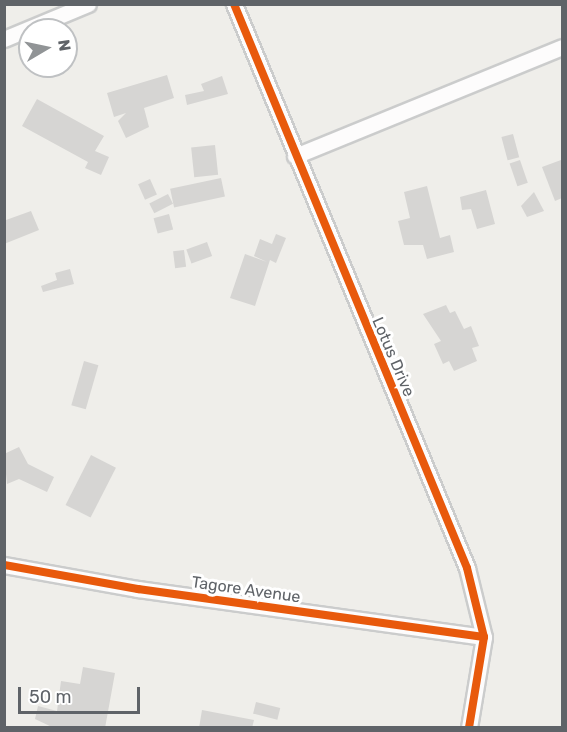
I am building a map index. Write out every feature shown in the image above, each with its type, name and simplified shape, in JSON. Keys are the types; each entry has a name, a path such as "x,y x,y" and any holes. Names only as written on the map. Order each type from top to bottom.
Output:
{"street":[{"path":"4,39 88,4"},
{"name":"Lotus Drive","path":"234,4 467,568 484,637 470,728"},
{"path":"295,156 562,47"},
{"name":"Tagore Avenue","path":"4,565 138,589 484,637"}],"building":[{"path":"167,75 174,98 144,108 149,127 126,138 118,121 126,113 114,117 107,93"},
{"path":"222,76 228,94 187,105 185,95 204,91 201,84"},
{"path":"37,99 104,136 95,151 109,157 101,175 85,168 88,162 22,126"},
{"path":"513,134 519,157 508,160 501,137"},
{"path":"215,145 218,175 194,177 191,148"},
{"path":"520,160 528,183 517,186 510,164"},
{"path":"561,160 562,198 555,201 542,167"},
{"path":"221,178 225,197 174,207 170,189"},
{"path":"150,179 157,195 145,200 138,184"},
{"path":"427,186 440,238 450,235 454,252 427,259 423,245 404,245 398,221 410,218 404,192"},
{"path":"486,190 495,224 477,229 471,209 462,210 460,197"},
{"path":"534,192 544,211 527,217 521,206"},
{"path":"168,194 173,204 154,213 149,204"},
{"path":"31,211 39,230 4,244 4,217 6,220"},
{"path":"169,214 173,229 158,234 154,218"},
{"path":"276,234 286,238 276,263 270,260 255,306 230,298 245,254 267,262 254,256 260,239 272,244"},
{"path":"207,242 212,256 191,264 186,250"},
{"path":"184,250 186,267 175,268 173,251"},
{"path":"70,269 74,284 43,292 41,286 57,280 55,273"},
{"path":"446,305 450,313 455,311 464,329 471,326 479,346 472,348 477,361 454,371 449,361 443,364 434,344 441,341 423,314"},
{"path":"84,361 98,365 86,409 71,405"},
{"path":"19,447 28,464 54,477 47,492 19,479 7,484 4,454"},
{"path":"91,455 116,468 91,518 66,505"},
{"path":"83,667 115,673 105,728 54,728 35,719 38,706 57,711 61,681 80,684"},
{"path":"256,702 280,708 277,720 253,714"},
{"path":"202,710 254,720 252,728 199,728"}],"cycle path":[{"path":"234,4 467,568 484,637 469,728"},
{"path":"4,565 138,589 484,637"}]}
